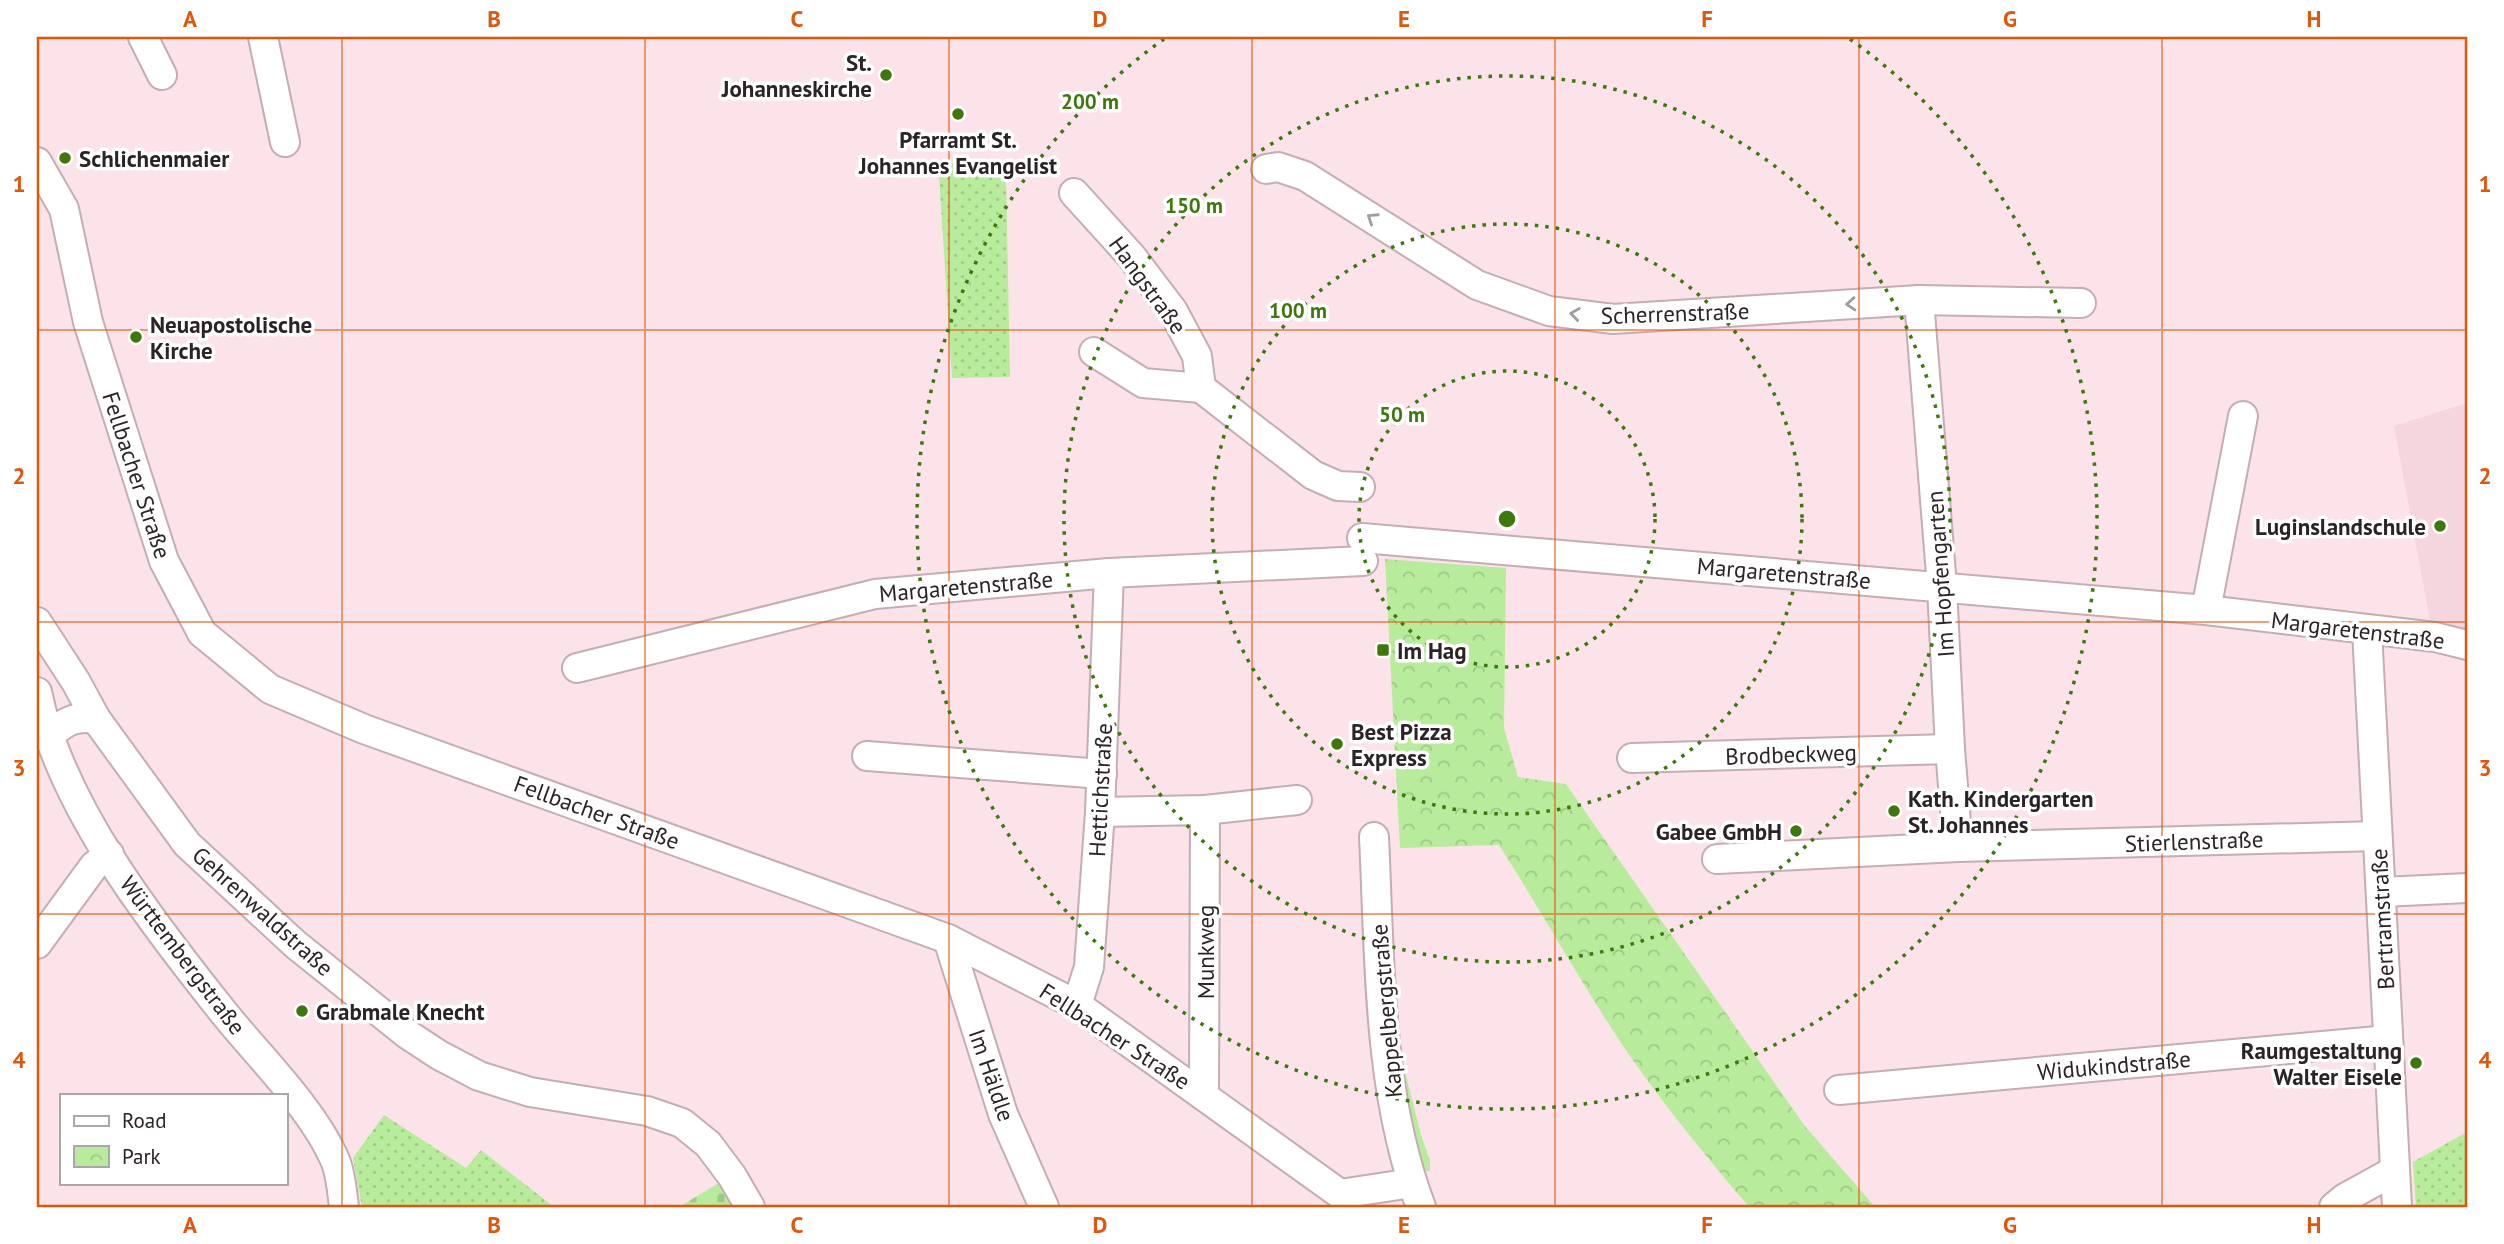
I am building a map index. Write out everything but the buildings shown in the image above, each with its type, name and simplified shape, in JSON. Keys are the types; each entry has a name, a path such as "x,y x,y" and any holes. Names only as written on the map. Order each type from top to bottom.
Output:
{"street":[{"path":"143,37 162,75"},
{"path":"263,37 285,142"},
{"name":"Fellbacher Straße","path":"37,162 64,209 88,322 164,561 202,633 270,689 364,729 948,939 1077,1005 1204,1095 1333,1200 1416,1195"},
{"name":"Scherrenstraße","path":"1266,169 1278,167 1306,176 1477,285 1549,311 1613,319 1919,300 2081,303"},
{"name":"Hangstraße","path":"1074,193 1132,257 1173,311 1197,356 1201,387"},
{"name":"Im Hopfengarten","path":"1919,300 1942,587 1958,847"},
{"path":"1094,352 1143,383 1201,387 1314,475 1338,486 1360,487"},
{"path":"2206,610 2243,416"},
{"name":"Margaretenstraße","path":"577,668 875,594 1363,549 1942,587 2206,610 2435,637 2467,645"},
{"name":"Hettichstraße","path":"1077,1005 1089,967 1102,774 1109,573"},
{"name":"Gehrenwaldstraße","path":"37,622 76,682 96,719 187,844 295,944 407,1034 479,1076 530,1092 647,1111 682,1123 708,1144 732,1176 750,1207"},
{"name":"Bertramstraße","path":"2367,630 2397,1207"},
{"name":"Gehrenwaldstraße","path":"37,678 49,680 96,719"},
{"name":"Württembergstraße","path":"37,692 48,737 69,788 109,854 181,957 302,1106 322,1135 336,1162 345,1207"},
{"path":"48,737 60,725 74,717 96,719"},
{"name":"Brodbeckweg","path":"1632,758 1950,749"},
{"path":"867,756 1102,774"},
{"path":"1100,812 1205,810 1297,800"},
{"name":"Munkweg","path":"1204,1095 1205,810"},
{"name":"Stierlenstraße","path":"1717,859 1958,847 2377,836"},
{"name":"Kappelbergstraße","path":"1374,837 1384,1040 1394,1106 1416,1195"},
{"path":"37,944 94,866 109,854"},
{"path":"2382,892 2467,888"},
{"name":"Im Häldle","path":"948,939 1003,1114 1044,1207"},
{"name":"Widukindstraße","path":"1839,1090 2388,1040"},
{"path":"2334,1207 2344,1198 2394,1171"}],"shaded area":[{"name":"Luginslandschule","path":"2467,403 2467,635 2431,626 2394,426"}],"green space":[{"path":"938,159 1006,176 1010,377 952,378"},
{"path":"1385,559 1506,568 1504,728 1518,777 1566,784 1804,1125 1875,1207 1749,1207 1637,1066 1499,845 1400,848"},
{"path":"1401,1071 1405,1071 1430,1160 1430,1171 1423,1171"},
{"path":"384,1115 466,1168 481,1150 554,1207 362,1207 353,1158"},
{"path":"2467,1132 2467,1207 2416,1207 2413,1162"},
{"path":"719,1183 733,1207 679,1207"}],"place":[{"name":"St. Johanneskirche","path":"886,75"},
{"name":"Pfarramt St. Johannes Evangelist","path":"958,114"},
{"name":"Schlichenmaier","path":"65,158"},
{"name":"Neuapostolische Kirche","path":"136,337"},
{"name":"Luginslandschule","path":"2440,526"},
{"name":"Im Hag","path":"1383,650"},
{"name":"Best Pizza Express","path":"1337,744"},
{"name":"Kath. Kindergarten St. Johannes","path":"1894,811"},
{"name":"Gabee GmbH","path":"1796,831"},
{"name":"Grabmale Knecht","path":"302,1011"},
{"name":"Raumgestaltung Walter Eisele","path":"2416,1063"}]}
